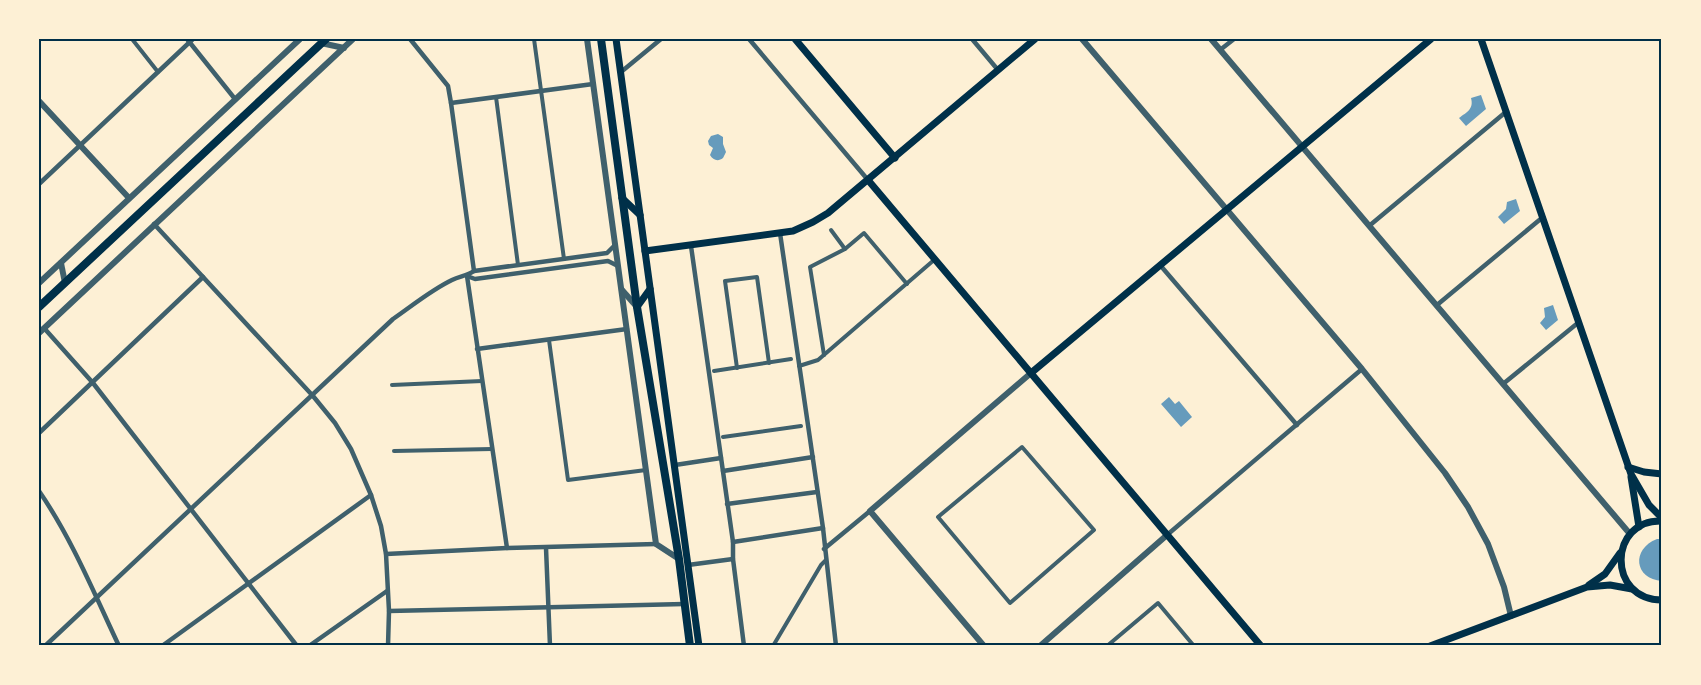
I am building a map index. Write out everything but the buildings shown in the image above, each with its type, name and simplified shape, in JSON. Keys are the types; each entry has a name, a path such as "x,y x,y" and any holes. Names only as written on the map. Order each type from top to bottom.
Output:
{"main road":[{"path":"601,39 637,307 679,559 690,646"},
{"path":"616,39 699,646"},
{"path":"795,39 895,158"},
{"path":"645,251 793,231 813,222 895,158 1035,39"},
{"path":"1031,374 1431,39"},
{"path":"1430,646 1587,587 1605,574 1622,551 1630,534 1639,527 1662,519 1649,505 1630,470 1481,39"},
{"path":"39,307 323,41"},
{"path":"868,180 1261,646"},
{"path":"622,198 640,215"},
{"path":"637,307 650,289"},
{"path":"1630,470 1662,474"},
{"path":"1630,470 1639,527"},
{"path":"1622,551 1621,564 1624,578 1632,589 1642,596 1658,600 1662,606"},
{"path":"1587,587 1610,585 1632,589"}],"street":[{"path":"132,39 158,72"},
{"path":"39,284 300,39"},
{"path":"297,646 93,383 41,331 353,39"},
{"path":"410,39 448,86 474,271"},
{"path":"534,39 565,267"},
{"path":"587,39 656,544"},
{"path":"621,72 661,39"},
{"path":"749,39 868,180"},
{"path":"972,39 998,70"},
{"path":"1082,39 1362,369 1445,472 1468,507 1488,544 1504,587 1511,616"},
{"path":"1211,39 1630,534"},
{"path":"1220,50 1234,39"},
{"path":"39,184 190,40 235,99"},
{"path":"323,41 344,48"},
{"path":"452,103 593,84"},
{"path":"496,97 518,273"},
{"path":"39,101 129,198"},
{"path":"1369,226 1507,111"},
{"path":"612,216 622,198"},
{"path":"1437,305 1543,218"},
{"path":"154,224 313,396 335,423 351,449 371,495 387,554 388,646"},
{"path":"831,230 845,249"},
{"path":"780,232 823,528 836,646"},
{"path":"824,355 810,267 845,249 864,233 907,284"},
{"path":"45,646 393,320 422,298 454,279 467,276 474,271 607,254 615,245"},
{"path":"691,246 733,543 744,646"},
{"path":"799,366 818,360 935,260"},
{"path":"467,276 476,279 608,261 618,266"},
{"path":"61,263 65,283"},
{"path":"1160,265 1297,425"},
{"path":"467,276 507,548"},
{"path":"39,433 203,277"},
{"path":"737,368 725,281 757,277 769,363"},
{"path":"621,289 637,307"},
{"path":"1503,384 1579,322"},
{"path":"477,349 627,329"},
{"path":"549,340 568,480 646,470"},
{"path":"714,371 791,359"},
{"path":"1040,646 1362,369"},
{"path":"824,549 1031,374"},
{"path":"392,385 482,381"},
{"path":"723,437 801,426"},
{"path":"1022,447 1094,530 1010,603 938,517 1022,447"},
{"path":"394,451 492,449"},
{"path":"675,465 721,458"},
{"path":"723,471 813,458"},
{"path":"39,491 68,538 119,646"},
{"path":"727,504 818,492"},
{"path":"162,646 371,495"},
{"path":"870,511 984,646"},
{"path":"733,543 823,528"},
{"path":"387,554 656,544 679,559"},
{"path":"546,548 550,646"},
{"path":"688,565 733,558"},
{"path":"773,646 821,564 826,560"},
{"path":"309,646 387,591"},
{"path":"1107,646 1158,603 1194,646"},
{"path":"389,611 684,604"}],"water":[{"path":"1481,95 1486,109 1466,126 1459,118 1471,108 1471,98"},
{"path":"718,134 723,137 726,152 723,158 717,160 710,155 713,148 708,141 711,136"},
{"path":"1516,199 1520,211 1504,224 1498,217 1506,209 1507,202"},
{"path":"1553,305 1558,320 1546,330 1540,323 1545,317 1544,308"},
{"path":"1169,397 1175,404 1179,401 1192,417 1181,427 1161,404"},
{"path":"1657,539 1662,539 1662,581 1646,575 1639,563 1643,550"}]}
